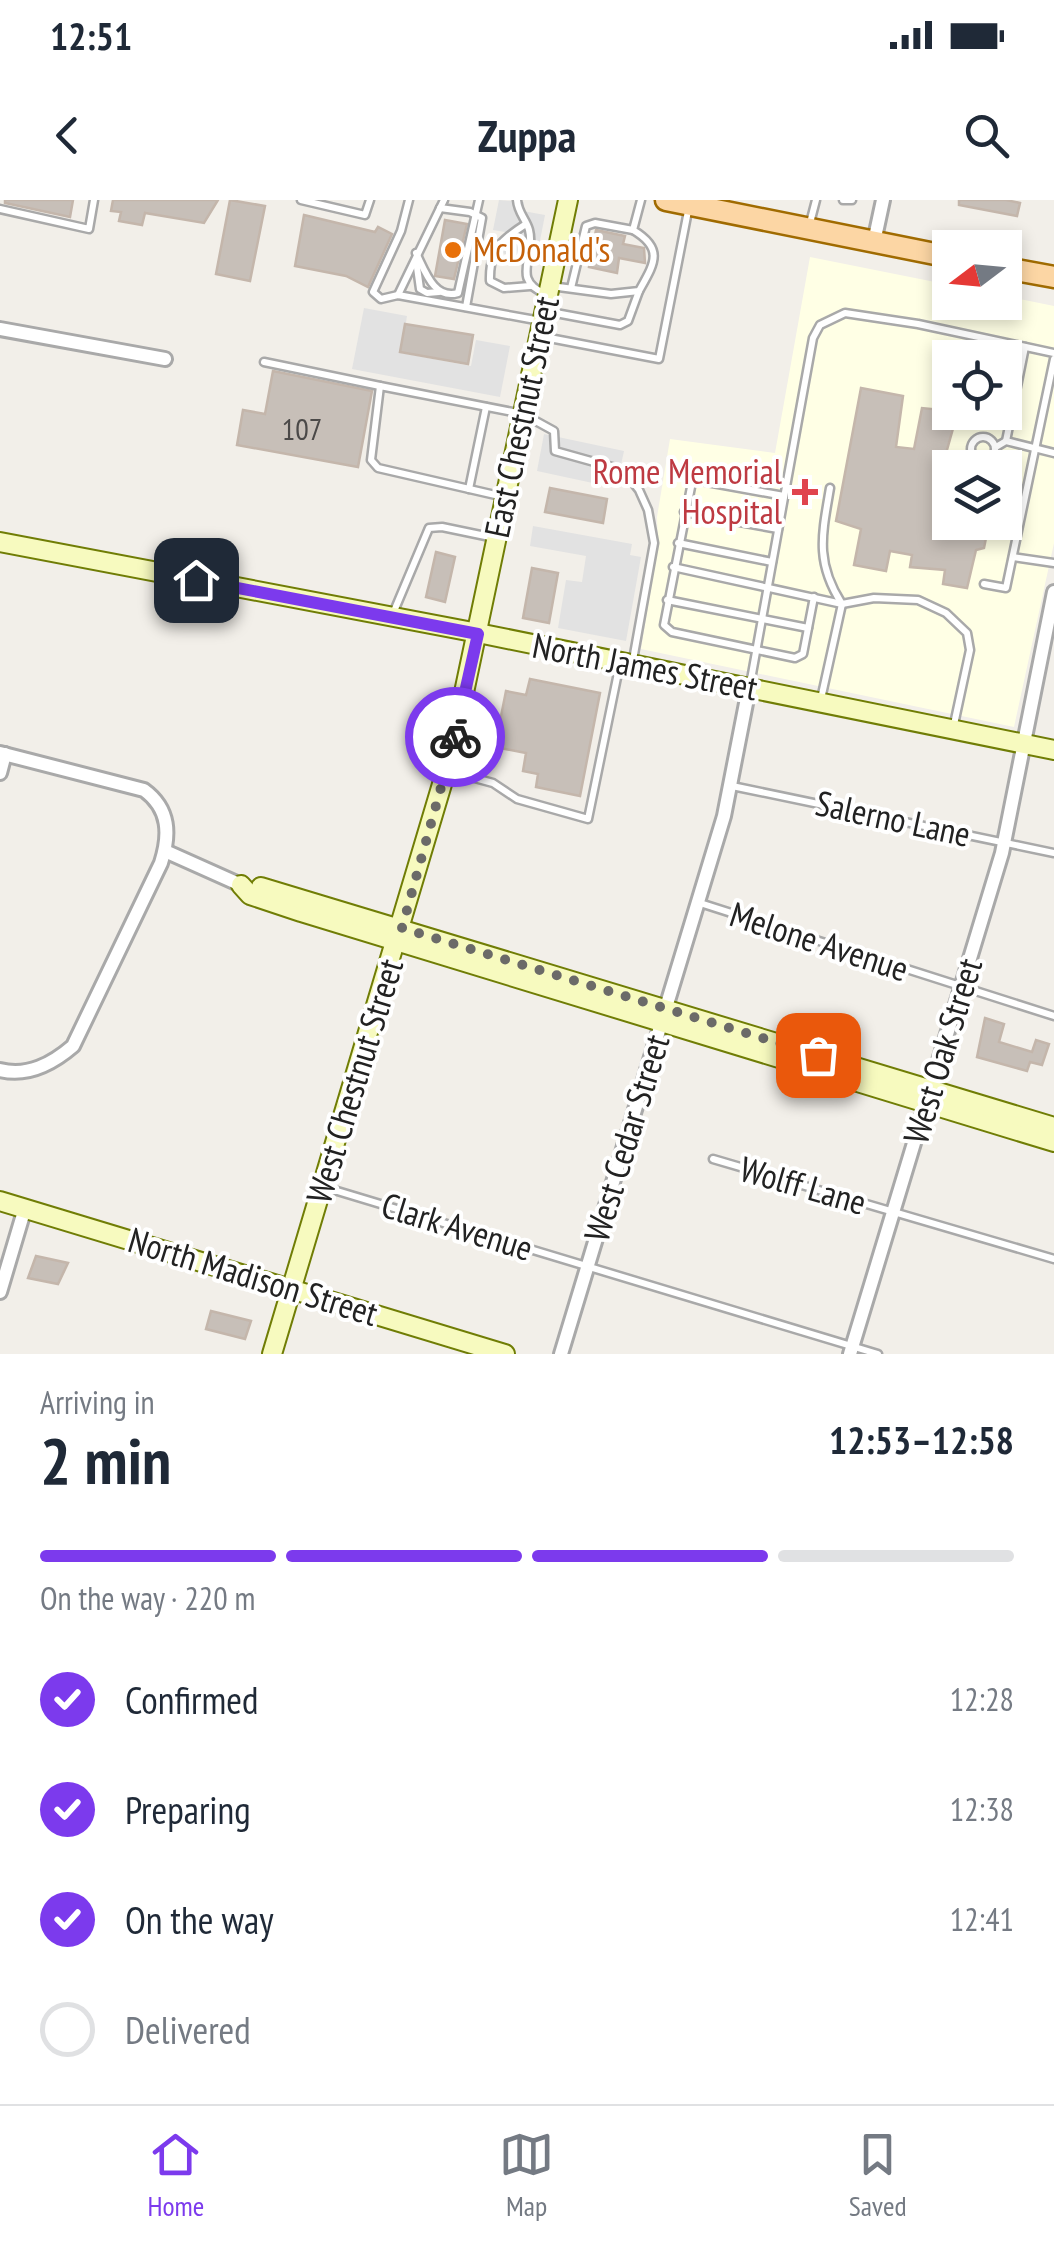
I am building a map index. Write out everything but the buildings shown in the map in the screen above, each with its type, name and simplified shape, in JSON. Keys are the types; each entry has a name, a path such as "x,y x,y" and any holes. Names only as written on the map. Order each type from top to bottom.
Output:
{"main road":[{"path":"666,200 752,208 809,229 932,253"},
{"path":"1022,271 1054,277"}],"street":[{"name":"East Chestnut Street","path":"478,634 568,200"},
{"path":"874,242 883,200"},
{"path":"0,329 165,360"},
{"name":"North James Street","path":"0,542 1054,750"},
{"name":"West Oak Street","path":"851,1350 963,989 1004,842 1048,654 1054,592"},
{"name":"West Chestnut Street","path":"272,1354 400,935 446,770 478,634"},
{"name":"West Cedar Street","path":"562,1354 732,786 749,688"},
{"path":"0,773 3,754 144,790 158,800 166,820 164,851 73,1046 58,1060 41,1068 16,1073 0,1070"},
{"path":"164,851 241,885 262,887 400,935 930,1096 1054,1127"},
{"path":"930,1096 1054,1142"},
{"name":"North Madison Street","path":"0,1200 506,1354"},
{"path":"0,1292 25,1208"}],"lane":[{"path":"0,209 88,229 94,200"},
{"path":"301,200 365,215 370,200"},
{"path":"409,200 401,231 373,292 381,299 398,295 466,308 544,310 620,325 628,321 653,262 649,240 633,230 586,226 571,288 544,310"},
{"path":"416,253 420,289 448,296 458,293 480,200"},
{"path":"518,200 518,211 530,232 530,286 544,310 660,358 690,205"},
{"path":"633,230 641,200"},
{"path":"809,229 816,200"},
{"path":"843,200 852,200"},
{"path":"398,295 442,204 482,218 466,308"},
{"path":"526,224 493,250 490,281 504,288 530,286"},
{"path":"416,253 439,292"},
{"path":"571,288 612,294 639,291"},
{"path":"749,688 813,338 828,318 845,313 858,315 1054,356 1006,588 984,584"},
{"path":"1006,441 1025,347"},
{"path":"264,362 523,414 554,431 554,451 623,470 648,510 654,543 588,818 517,799 478,777 446,770"},
{"path":"380,386 371,460 378,468 506,497"},
{"path":"469,489 486,407"},
{"path":"996,447 991,439 979,437 971,446 978,460 987,461 994,456 996,447 1006,441 1054,452"},
{"path":"784,496 696,480 690,485 664,618 666,630 800,657 814,597"},
{"path":"820,703 842,604 828,582 822,560 830,488"},
{"path":"684,512 778,529"},
{"path":"391,617 429,528 497,538"},
{"path":"678,543 772,562"},
{"path":"1014,556 1054,563"},
{"path":"674,567 842,604 874,598 918,600 946,614 967,632 970,650 953,730"},
{"path":"667,600 808,628"},
{"name":"Salerno Lane","path":"732,786 1054,852"},
{"name":"Melone Avenue","path":"698,903 1054,1016"},
{"name":"Wolff Lane","path":"713,1159 1054,1259"},
{"name":"Clark Avenue","path":"323,1186 851,1350 878,1354"}],"shaded area":[{"path":"499,200 524,202 523,211 545,215 536,261 501,253 505,232 493,230"},
{"name":"Rome Memorial Hospital","path":"810,257 932,281 932,320 1022,320 1022,299 1054,306 1054,543 1014,727 641,649 670,439 775,453"},
{"path":"364,308 407,316 401,353 471,366 476,340 510,346 500,397 352,369"},
{"path":"544,434 624,451 616,488 537,471"},
{"path":"533,526 632,544 630,555 641,557 626,641 558,628 566,580 582,582 586,556 530,546"}],"way so far":[{"path":"455,737 402,928 818,1055"}],"place":[{"name":"McDonald's","path":"453,250"},
{"name":"Rome Memorial Hospital","path":"805,492"}],"route":[{"path":"196,580 478,634 455,737"}]}
